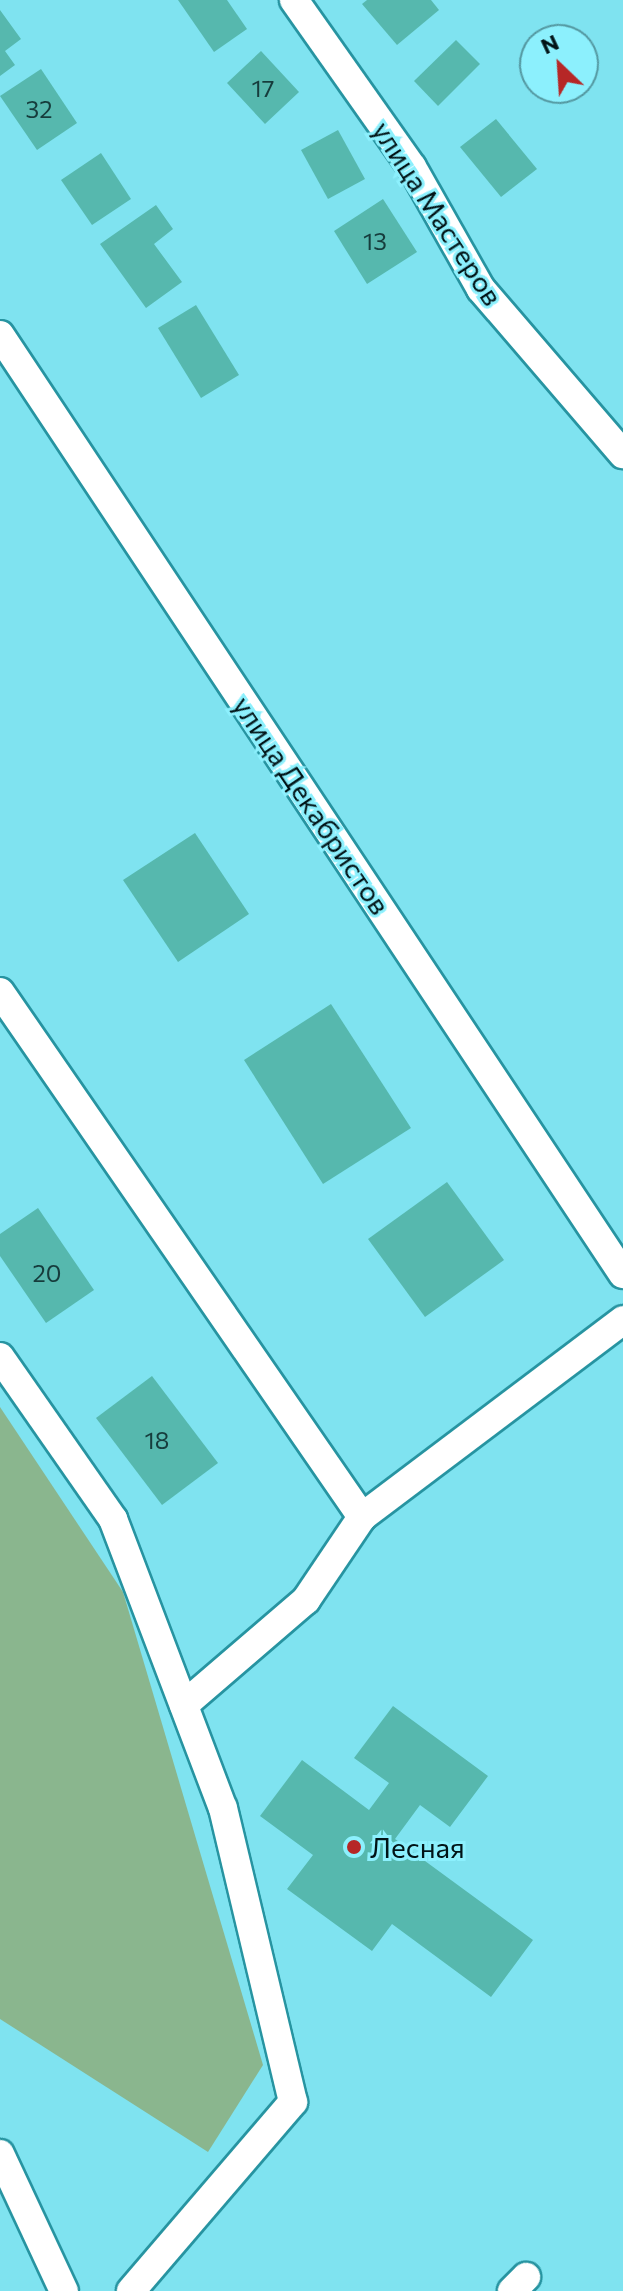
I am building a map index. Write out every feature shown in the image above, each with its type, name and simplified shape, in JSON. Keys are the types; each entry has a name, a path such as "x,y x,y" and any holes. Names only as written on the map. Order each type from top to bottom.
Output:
{"street":[{"name":"улица Мастеров","path":"294,0 412,167 481,289 623,454"},
{"name":"улица Декабристов","path":"0,335 623,1274"},
{"path":"0,992 362,1517"},
{"path":"184,1705 306,1600 362,1517 623,1320"},
{"path":"0,1357 113,1519 223,1808 293,2102 131,2291"},
{"path":"0,2154 64,2291"}],"green space":[{"path":"0,1407 123,1592 263,2065 208,2152 0,2019"}],"building":[{"path":"178,0 227,0 247,29 214,52"},
{"path":"367,0 431,0 439,10 397,45 362,4"},
{"path":"0,10 21,39 5,51 15,65 0,76"},
{"path":"456,40 480,64 438,106 414,81"},
{"path":"261,51 299,92 265,124 227,83"},
{"path":"41,69 77,123 37,150 0,96"},
{"path":"496,119 537,169 501,197 460,147"},
{"path":"338,130 365,179 328,199 301,150"},
{"path":"101,153 131,199 92,225 61,180"},
{"path":"383,199 417,252 367,284 334,231"},
{"path":"156,205 173,229 154,244 182,282 146,308 100,244"},
{"path":"196,305 239,375 201,398 158,328"},
{"path":"195,833 249,914 178,962 123,880"},
{"path":"331,1004 411,1128 323,1184 244,1060"},
{"path":"447,1182 504,1260 425,1317 368,1239"},
{"path":"38,1208 94,1290 46,1323 0,1256 0,1234"},
{"path":"152,1376 218,1463 162,1505 96,1418"},
{"name":"Лесная","path":"393,1706 488,1776 450,1827 420,1805 395,1839 533,1940 491,1997 392,1924 372,1951 287,1889 313,1855 260,1816 302,1760 369,1810 389,1783 354,1758"}],"place":[{"name":"Лесная","path":"354,1847"}]}
